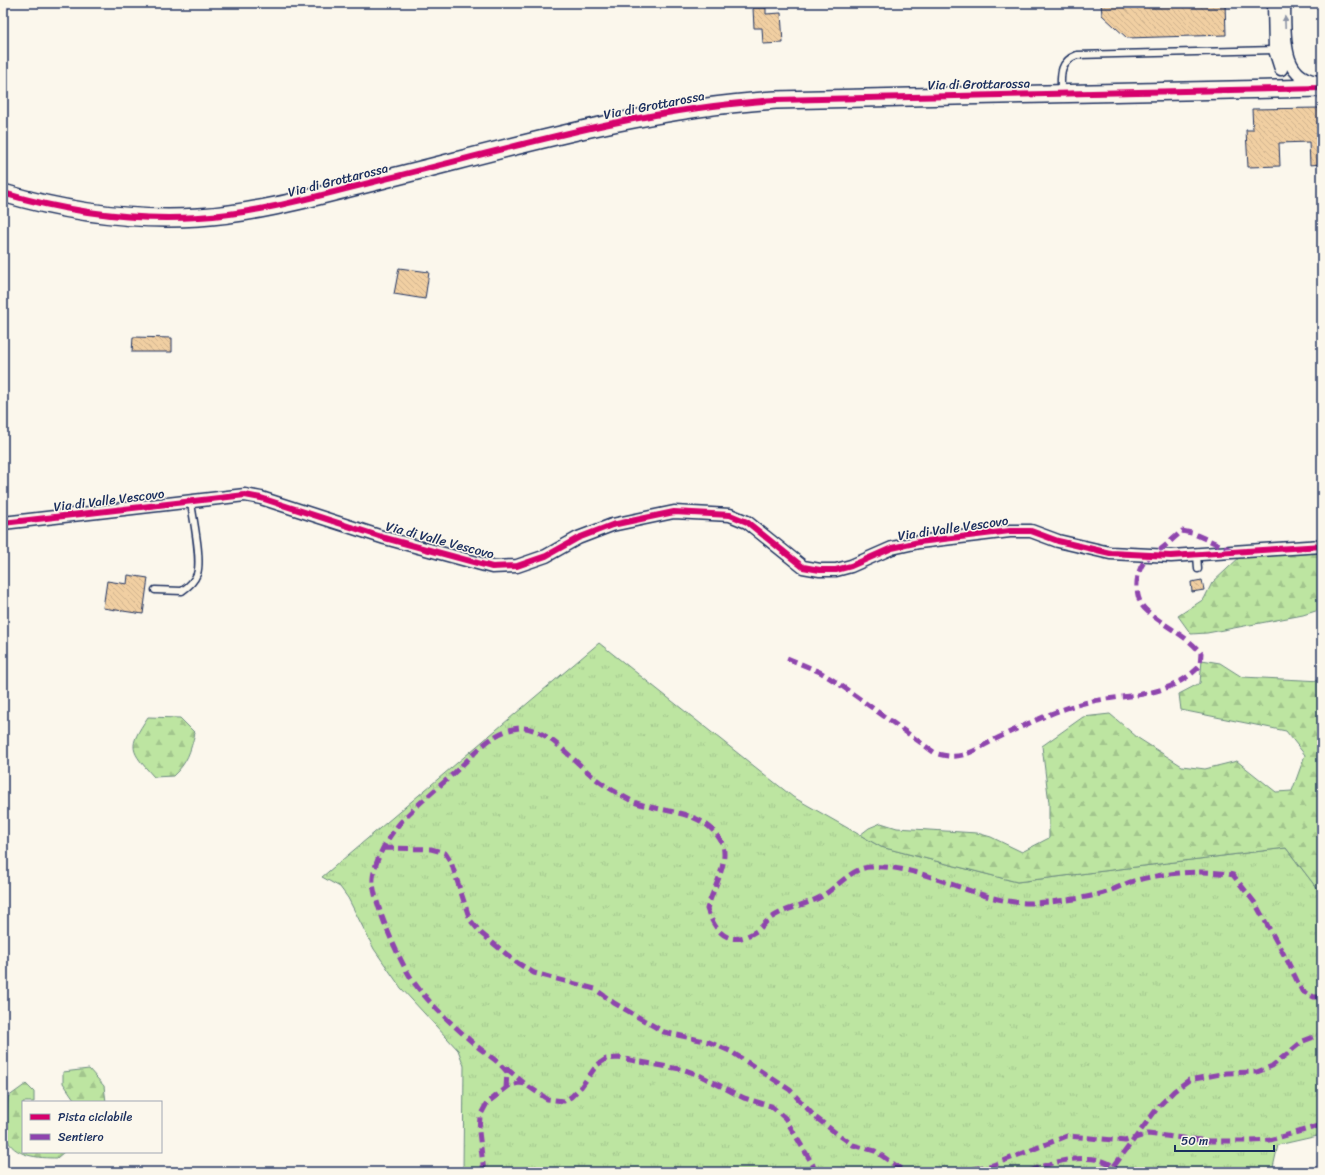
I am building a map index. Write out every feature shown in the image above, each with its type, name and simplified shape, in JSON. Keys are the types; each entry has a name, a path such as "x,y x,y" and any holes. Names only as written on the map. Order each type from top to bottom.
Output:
{"street":[{"path":"1274,3 1280,50 1281,89"},
{"path":"1284,3 1280,50 1298,73 1307,79 1322,82"},
{"name":"Via di Grottarossa","path":"3,193 53,206 111,215 171,218 230,214 294,202 593,128 710,105 776,100 1322,88"},
{"name":"Via di Valle Vescovo","path":"3,523 245,495 260,498 385,538 492,567 517,566 546,556 578,538 612,525 674,512 730,515 747,522 803,567 820,570 836,570 851,566 892,548 919,542 1010,531 1031,531 1058,541 1110,552 1171,556 1322,546"}],"lane":[{"path":"1061,94 1062,69 1066,61 1077,55 1280,50"},
{"path":"155,590 182,591 191,584 197,574 196,535 190,502"},
{"path":"1197,554 1198,569"}],"green space":[{"path":"1322,549 1322,609 1303,615 1207,633 1191,634 1178,616 1204,599 1212,583 1242,555"},
{"path":"599,643 793,797 881,847 1017,882 1286,848 1322,895 1322,1135 1278,1145 1272,1172 463,1172 464,1066 458,1050 401,988 374,949 348,898 340,887 322,877"},
{"path":"1202,660 1220,663 1242,677 1322,681 1322,895 1286,848 1017,882 881,847 860,835 869,828 881,823 897,828 977,833 991,837 1022,852 1049,838 1049,803 1042,746 1083,717 1110,714 1138,738 1182,766 1205,769 1237,761 1276,792 1292,791 1305,755 1286,731 1181,710 1179,694 1200,683"},
{"path":"148,717 180,718 195,733 188,756 173,776 154,777 136,754 134,742 141,727"},
{"path":"89,1069 104,1086 106,1101 75,1101 63,1083 63,1072"},
{"path":"26,1084 34,1092 34,1101 22,1101 22,1153 14,1149 9,1144 6,1137 5,1129 8,1097"},
{"path":"22,1153 63,1153 57,1158 42,1158"}],"building":[{"path":"1101,3 1225,3 1226,35 1127,38 1102,15"},
{"path":"753,8 766,8 766,14 781,13 783,43 763,44 762,28 754,28"},
{"path":"1320,108 1322,164 1310,165 1309,142 1279,143 1280,166 1248,167 1246,130 1253,130 1252,109"},
{"path":"399,268 429,272 425,299 394,294"},
{"path":"133,337 172,338 172,352 132,352"},
{"path":"128,575 148,578 143,614 103,608 107,581 127,584"},
{"path":"1202,580 1204,590 1192,592 1191,582"}],"marked path":[{"path":"787,658 820,672 839,684 935,753 945,756 963,755 1063,709 1100,700 1145,694 1174,685 1187,677 1200,666 1201,653 1188,640 1158,620 1144,608 1137,591 1137,579 1141,567 1146,560 1182,531 1192,533 1231,550"},
{"path":"506,1088 507,1072 503,1067 448,1020 423,994 411,978 393,944 381,914 376,900 373,878 379,856 395,829 406,816 489,741 503,732 519,728 528,728 547,737 557,744 592,776 629,800 646,806 695,818 715,832 722,843 724,859 707,909 715,926 726,936 740,938 748,935 758,930 769,919 777,914 824,895 851,874 863,868 870,867 911,871 988,897 1028,903 1092,896 1104,893 1134,881 1157,876 1196,872 1222,873 1233,875 1255,903 1288,962 1302,991 1314,997 1322,997"},
{"path":"384,848 431,849 445,853 451,862 470,920 482,934 516,962 534,973 595,989 614,1003 664,1032 709,1042 730,1051 790,1090 815,1117 853,1145 875,1151 905,1172"},
{"path":"1114,1166 1159,1106 1174,1091 1189,1080 1226,1073 1257,1072 1272,1066 1303,1041 1322,1034"},
{"path":"484,1172 479,1132 480,1116 487,1103 510,1085 519,1083 525,1084 547,1099 564,1101 571,1097 581,1087 597,1065 606,1059 619,1058 685,1070 699,1075 744,1098 771,1106 785,1118 813,1165 814,1172"},
{"path":"506,1068 524,1083"},
{"path":"959,1172 993,1165 1067,1136 1125,1141 1148,1134 1209,1141 1251,1141 1270,1140 1322,1125"},
{"path":"1029,1172 1049,1164 1076,1159 1101,1160 1111,1165 1118,1172"}],"cycle path":[{"path":"3,193 27,200 100,214 149,218 199,217 245,212 291,203 577,131 626,120 726,104 776,100 1322,88"},
{"path":"3,523 245,495 261,498 385,538 492,567 517,566 546,556 578,538 612,525 674,512 730,515 747,522 803,567 820,570 836,570 851,566 892,548 919,542 1010,531 1031,531 1058,541 1110,553 1171,556 1322,546"}]}
